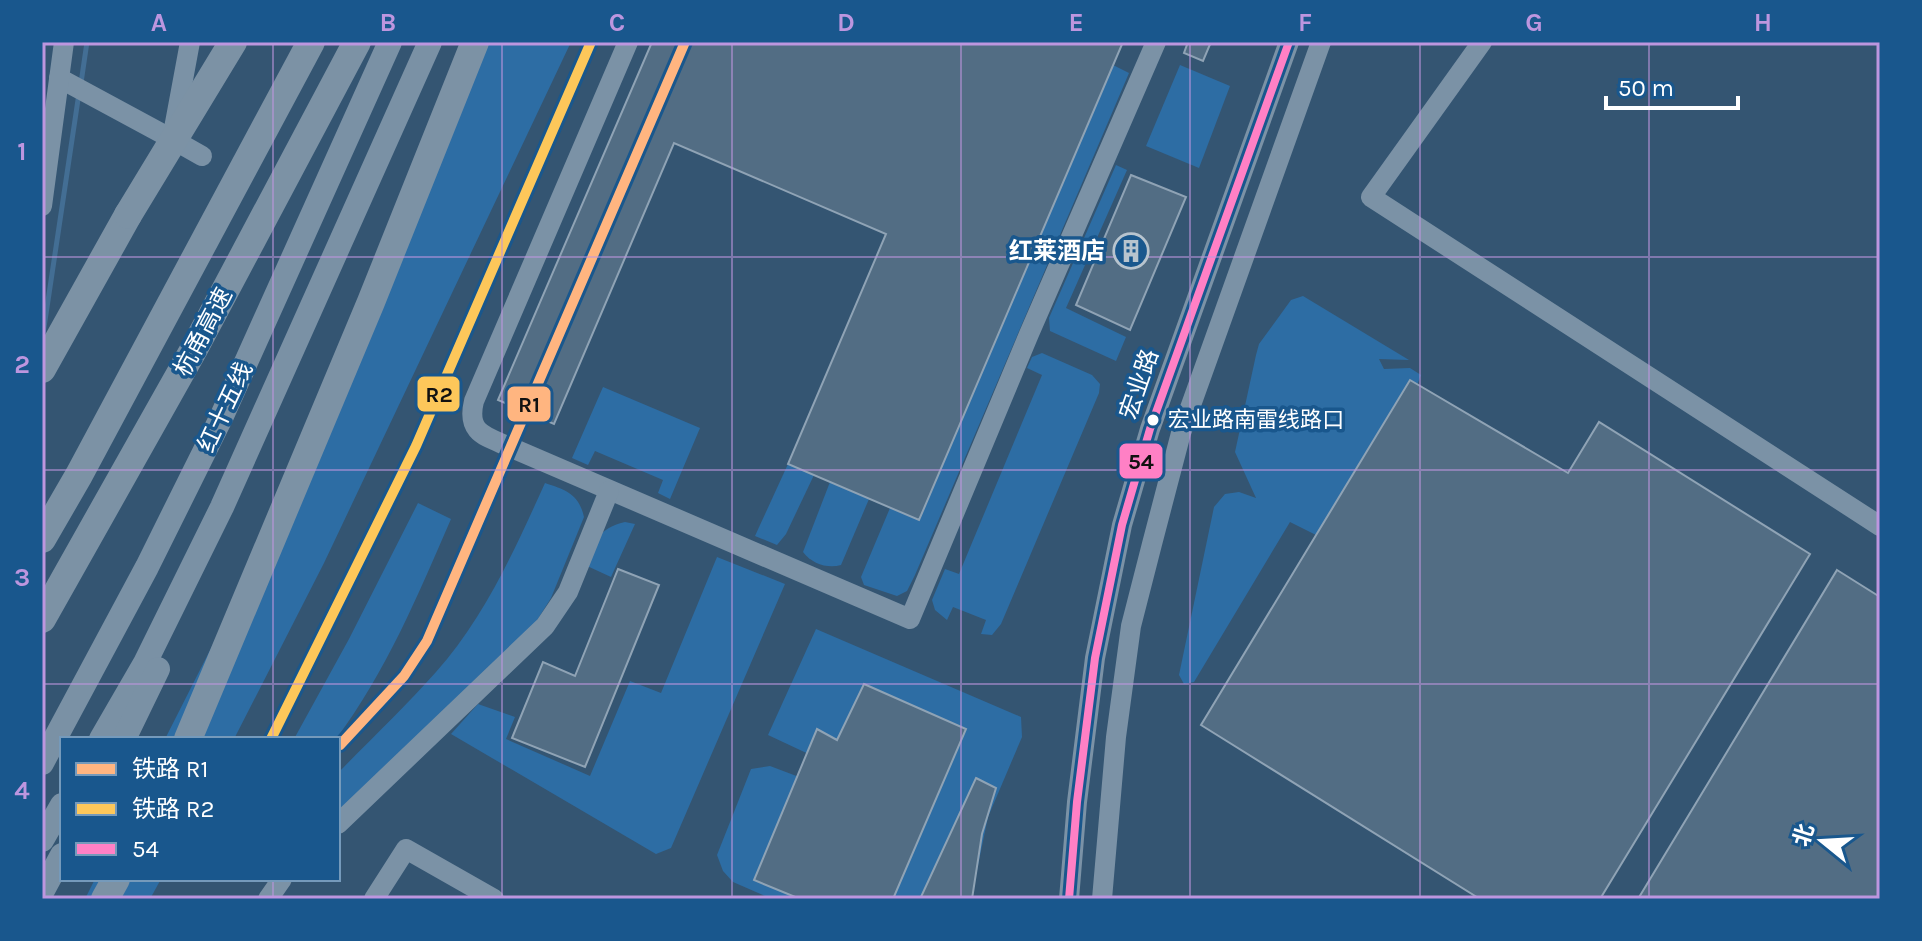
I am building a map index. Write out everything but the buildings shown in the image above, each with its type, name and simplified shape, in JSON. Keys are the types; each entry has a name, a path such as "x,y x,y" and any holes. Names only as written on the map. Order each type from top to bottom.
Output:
{"highway":[{"path":"42,369 128,215 233,42"},
{"name":"杭甬高速","path":"42,539 311,42"},
{"name":"杭甬高速","path":"42,619 194,349 357,42"},
{"path":"189,737 377,288 475,42"},
{"path":"105,899 115,881"}],"main road":[{"name":"红十五线","path":"42,763 147,567 221,418 390,42"},
{"name":"红十五线","path":"102,737 145,663 219,513 430,42"},
{"path":"125,737 167,651 219,513"},
{"path":"42,732 147,567"},
{"path":"42,892 60,859"}],"street":[{"path":"42,206 64,81 64,42"},
{"path":"172,139 190,42"},
{"path":"628,42 471,414 473,425 479,432 609,491 910,619 1156,42"},
{"name":"宏业路","path":"1069,899 1077,802 1095,658 1122,525 1150,429 1289,42"},
{"path":"1102,899 1116,737 1131,626 1181,433 1321,42"},
{"path":"1482,42 1371,197 1880,526"},
{"path":"64,81 202,156"},
{"path":"340,822 545,626 568,592 609,491"},
{"path":"374,899 406,849 494,899"},
{"path":"268,899 281,881"}],"shaded area":[{"path":"475,42 571,42 324,563 235,737 166,737 243,585"},
{"path":"1113,65 1129,73 915,575 907,591 897,596 864,585 861,577 890,508 919,519"},
{"path":"1180,65 1230,86 1199,168 1146,146"},
{"path":"1116,165 1127,170 1066,308 1126,337 1116,361 1050,331 1049,318"},
{"path":"1303,296 1409,360 1379,359 1384,369 1410,368 1421,375 1417,385 1409,381 1316,535 1290,522 1194,682 1184,684 1179,675 1214,507 1225,494 1239,492 1256,498 1235,452 1259,344 1291,300"},
{"path":"1042,353 1092,375 1100,384 1099,393 1001,624 992,635 981,634 986,620 953,607 947,620 935,610 932,600 945,569 959,574 1042,375 1027,368 1032,357"},
{"path":"603,387 700,428 670,499 658,493 663,480 595,451 588,465 572,458"},
{"path":"788,464 814,475 786,534 777,545 755,536"},
{"path":"830,482 869,499 841,565 831,566 816,562 803,552"},
{"path":"545,483 575,498 584,517 551,598 536,622 340,812 340,771 454,651 510,557"},
{"path":"418,503 451,519 386,660 337,737 295,737"},
{"path":"625,522 635,524 611,577 585,565 603,532"},
{"path":"717,557 785,584 671,848 656,854 451,734 478,704 515,717 506,739 590,776 630,681 661,693"},
{"path":"816,629 1021,717 1022,737 988,817 971,899 772,899 733,882 723,871 717,855 751,769 770,766 807,780 815,757 768,735"},
{"path":"94,881 160,881 150,899 85,899"}],"waterway":[{"path":"81,83 87,42"},
{"path":"42,341 79,93"}],"rail line":[{"name":"R2","path":"272,737 416,446 591,42"},
{"name":"R1","path":"340,745 404,676 427,641 685,42"}],"transit line":[{"name":"54","path":"1069,899 1077,802 1095,658 1122,525 1150,429 1289,42"}],"place":[{"name":"红莱酒店","path":"1131,251"},
{"name":"宏业路南雷线路口","path":"1153,420"}]}
